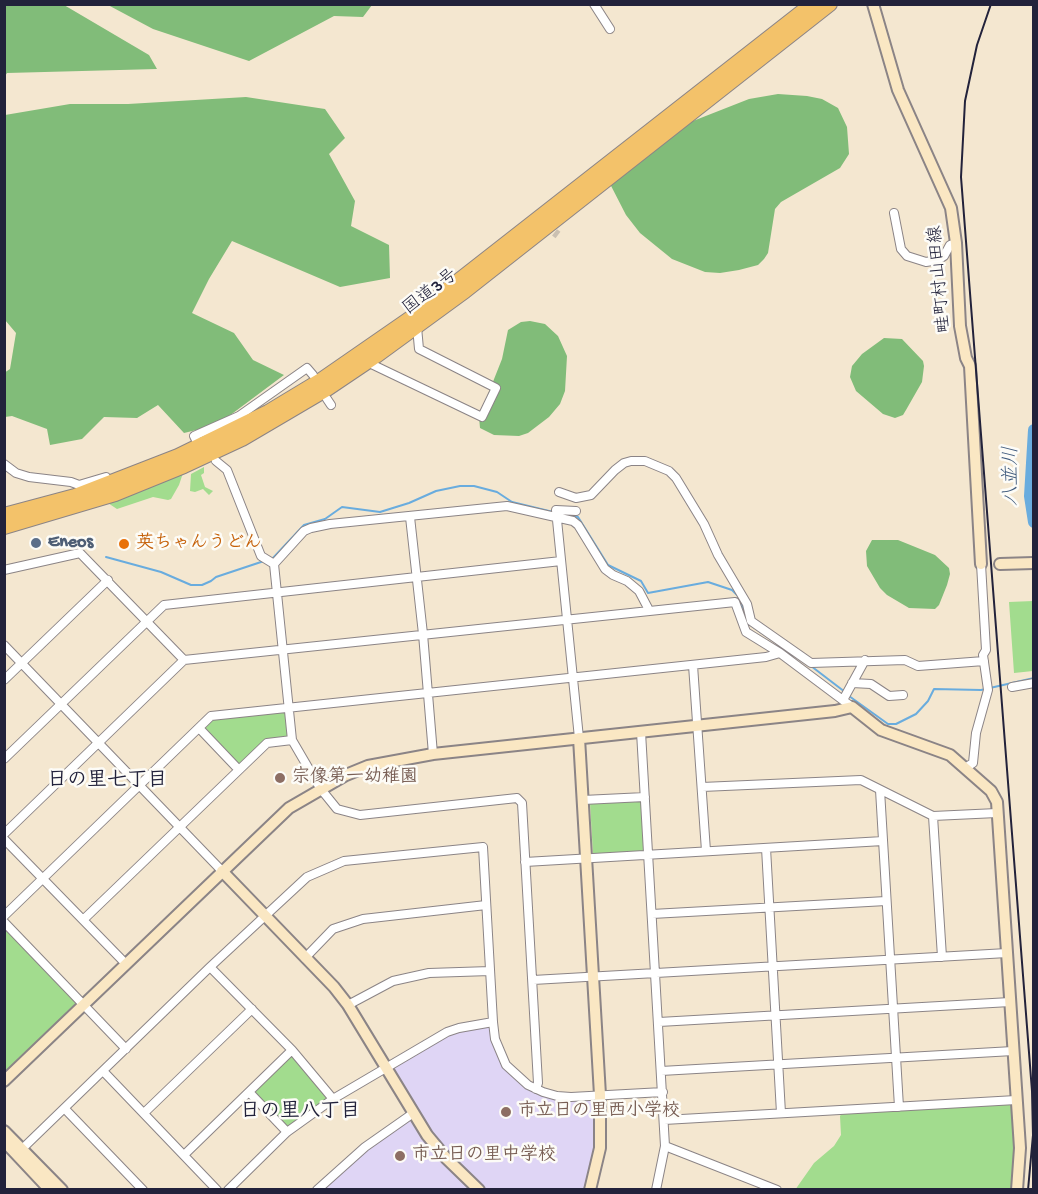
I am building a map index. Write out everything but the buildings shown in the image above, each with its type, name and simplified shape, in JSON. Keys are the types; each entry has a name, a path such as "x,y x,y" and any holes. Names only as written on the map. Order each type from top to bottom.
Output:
{"highway":[{"name":"国道3号","path":"4,515 75,496 178,456 268,412 321,380 404,323 812,4"},
{"name":"国道3号","path":"4,527 115,494 212,453 271,423 327,389 417,327 830,4"}],"street":[{"path":"594,4 610,28"},
{"name":"畦町村山田線","path":"873,4 898,90 951,208 956,243 960,326 966,358 970,366 981,564"},
{"path":"894,213 901,249 907,256 926,262 938,260 944,256 950,245 956,243"},
{"path":"367,362 483,417 496,388 419,350 417,327"},
{"path":"196,440 194,436 239,416 307,368 313,375"},
{"path":"4,464 16,473 29,477 79,485 142,466 163,456 178,456"},
{"path":"559,492 576,498 591,495 624,463 645,460 662,466 676,478 686,494 744,600 751,621 811,663 905,660 918,666 984,661"},
{"path":"216,461 226,470 261,556 274,564 292,740 320,788 337,808 360,815 517,798 522,803 533,980 538,1083 536,1089"},
{"path":"274,564 304,531 330,524 507,506 573,521 578,525 605,569 627,580 639,591 649,610"},
{"path":"576,511 556,510 579,738 600,1095 600,1148 590,1190"},
{"path":"410,517 429,693 433,754"},
{"path":"4,570 80,553 184,660"},
{"path":"4,759 164,605 561,561"},
{"path":"999,564 1034,563"},
{"path":"965,768 973,763 976,733 988,690 984,661 986,650 981,564"},
{"path":"4,680 108,580"},
{"path":"736,605 744,600"},
{"path":"126,964 4,836 184,660 735,602 746,632 780,653 881,730 950,755 991,791 997,802 1020,1148 1017,1190"},
{"path":"4,645 334,987 348,1005 412,1114 447,1160 478,1190"},
{"path":"4,916 211,716 766,657 780,653"},
{"path":"843,700 865,660"},
{"path":"693,665 706,851"},
{"path":"852,683 871,684 889,696 903,695"},
{"path":"1012,687 1034,683"},
{"path":"4,1081 289,808 320,788 368,766 433,754 836,711 852,707"},
{"path":"199,728 239,770"},
{"path":"641,732 665,1146 656,1190"},
{"path":"83,920 267,742 292,740"},
{"path":"702,787 861,780 933,816 997,813"},
{"path":"880,790 898,1107"},
{"path":"583,800 645,797"},
{"path":"933,816 942,957"},
{"path":"525,862 883,841"},
{"path":"22,1149 210,967 307,877 344,861 483,847 493,1022 495,1039 506,1065 528,1085 557,1096 663,1092"},
{"path":"766,849 781,1113"},
{"path":"652,914 886,900"},
{"path":"306,958 333,929 363,919 486,905"},
{"path":"4,922 126,1049"},
{"path":"533,980 1007,953"},
{"path":"210,967 292,1050 333,1100"},
{"path":"348,1005 393,981 429,973 490,970"},
{"path":"659,1022 1010,1002"},
{"path":"144,1113 252,1009"},
{"path":"228,1190 287,1132 333,1100 447,1032 493,1022"},
{"path":"184,1155 292,1050"},
{"path":"661,1071 1013,1051"},
{"path":"103,1071 217,1190"},
{"path":"249,1092 287,1132"},
{"path":"664,1120 1016,1100"},
{"path":"65,1109 142,1190"},
{"path":"317,1190 365,1147 412,1114"},
{"path":"4,1131 62,1190"},
{"path":"4,1141 50,1190"},
{"path":"665,1146 777,1190"}],"shaded area":[{"name":"市立日の里西小学校","path":"488,1026 494,1046 533,1091 594,1099 596,1123 593,1154 584,1189 484,1189 447,1152 426,1126 393,1071 394,1068 455,1032"},
{"name":"市立日の里中学校","path":"409,1119 413,1120 472,1190 323,1190 367,1151"}],"green space":[{"path":"5,4 64,5 149,55 157,69 7,73 5,76"},
{"path":"372,4 363,17 334,16 249,61 153,29 108,5"},
{"path":"778,94 822,99 838,108 847,127 849,154 840,168 781,202 775,209 768,253 758,265 720,273 705,272 672,259 640,233 626,215 607,178 665,132 749,99"},
{"path":"246,97 325,109 345,138 329,154 355,201 351,226 389,245 390,278 340,287 232,241 192,313 234,333 253,360 284,375 217,425 184,433 158,405 137,418 104,417 82,439 50,445 47,429 12,416 5,417 4,373 10,369 16,333 5,320 5,115 70,104 128,104"},
{"path":"521,322 545,324 558,336 567,356 565,391 560,404 549,417 528,433 519,436 494,435 480,428 479,417 502,359 508,330"},
{"path":"884,338 902,339 923,361 924,366 922,382 903,415 895,418 883,414 856,391 850,377 852,366 862,354"},
{"path":"204,467 204,473 201,475 205,487 213,491 209,495 203,489 190,491 191,474"},
{"path":"183,473 171,499 153,497 117,509 108,503"},
{"path":"872,540 898,540 935,555 949,568 947,585 935,609 909,608 880,588 867,566 866,551"},
{"path":"1033,601 1033,671 1014,673 1009,602"},
{"path":"285,711 287,713 287,738 265,739 241,765 237,764 205,731 205,726 213,719"},
{"path":"640,801 645,850 593,854 590,803"},
{"path":"5,927 77,1002 5,1073"},
{"path":"290,1056 294,1056 327,1096 327,1100 285,1127 255,1095 255,1092"},
{"path":"1010,1103 1013,1105 1017,1154 1014,1189 795,1190 814,1163 834,1146 841,1135 840,1116 842,1113"}],"waterway":[{"name":"八並川","path":"1034,430 1030,496 1034,522"},
{"path":"269,559 273,558 304,525 325,519 342,507 380,512 436,491 460,486 474,486 497,492 512,502 553,512"},
{"path":"561,513 578,517 608,565 641,581 648,593 708,582 732,590 739,597"},
{"path":"106,557 161,572 191,585 202,585 216,577 264,561"},
{"path":"741,602 746,616"},
{"path":"749,624 772,640"},
{"path":"811,666 845,692"},
{"path":"849,696 888,724 896,724 916,714 928,701 934,689 981,690 1034,678"}],"tunnel":[{"path":"545,225 558,235"}],"railway":[{"path":"991,4 977,45 965,101 961,177 1032,1091 1033,1135 1028,1190"}],"place":[{"name":"Eneos","path":"36,543"},
{"name":"英ちゃんうどん","path":"124,544"},
{"name":"宗像第一幼稚園","path":"280,778"},
{"name":"市立日の里西小学校","path":"506,1112"},
{"name":"市立日の里中学校","path":"400,1156"}],"district":[{"name":"日の里七丁目","path":"107,782"},
{"name":"日の里八丁目","path":"300,1113"}]}
